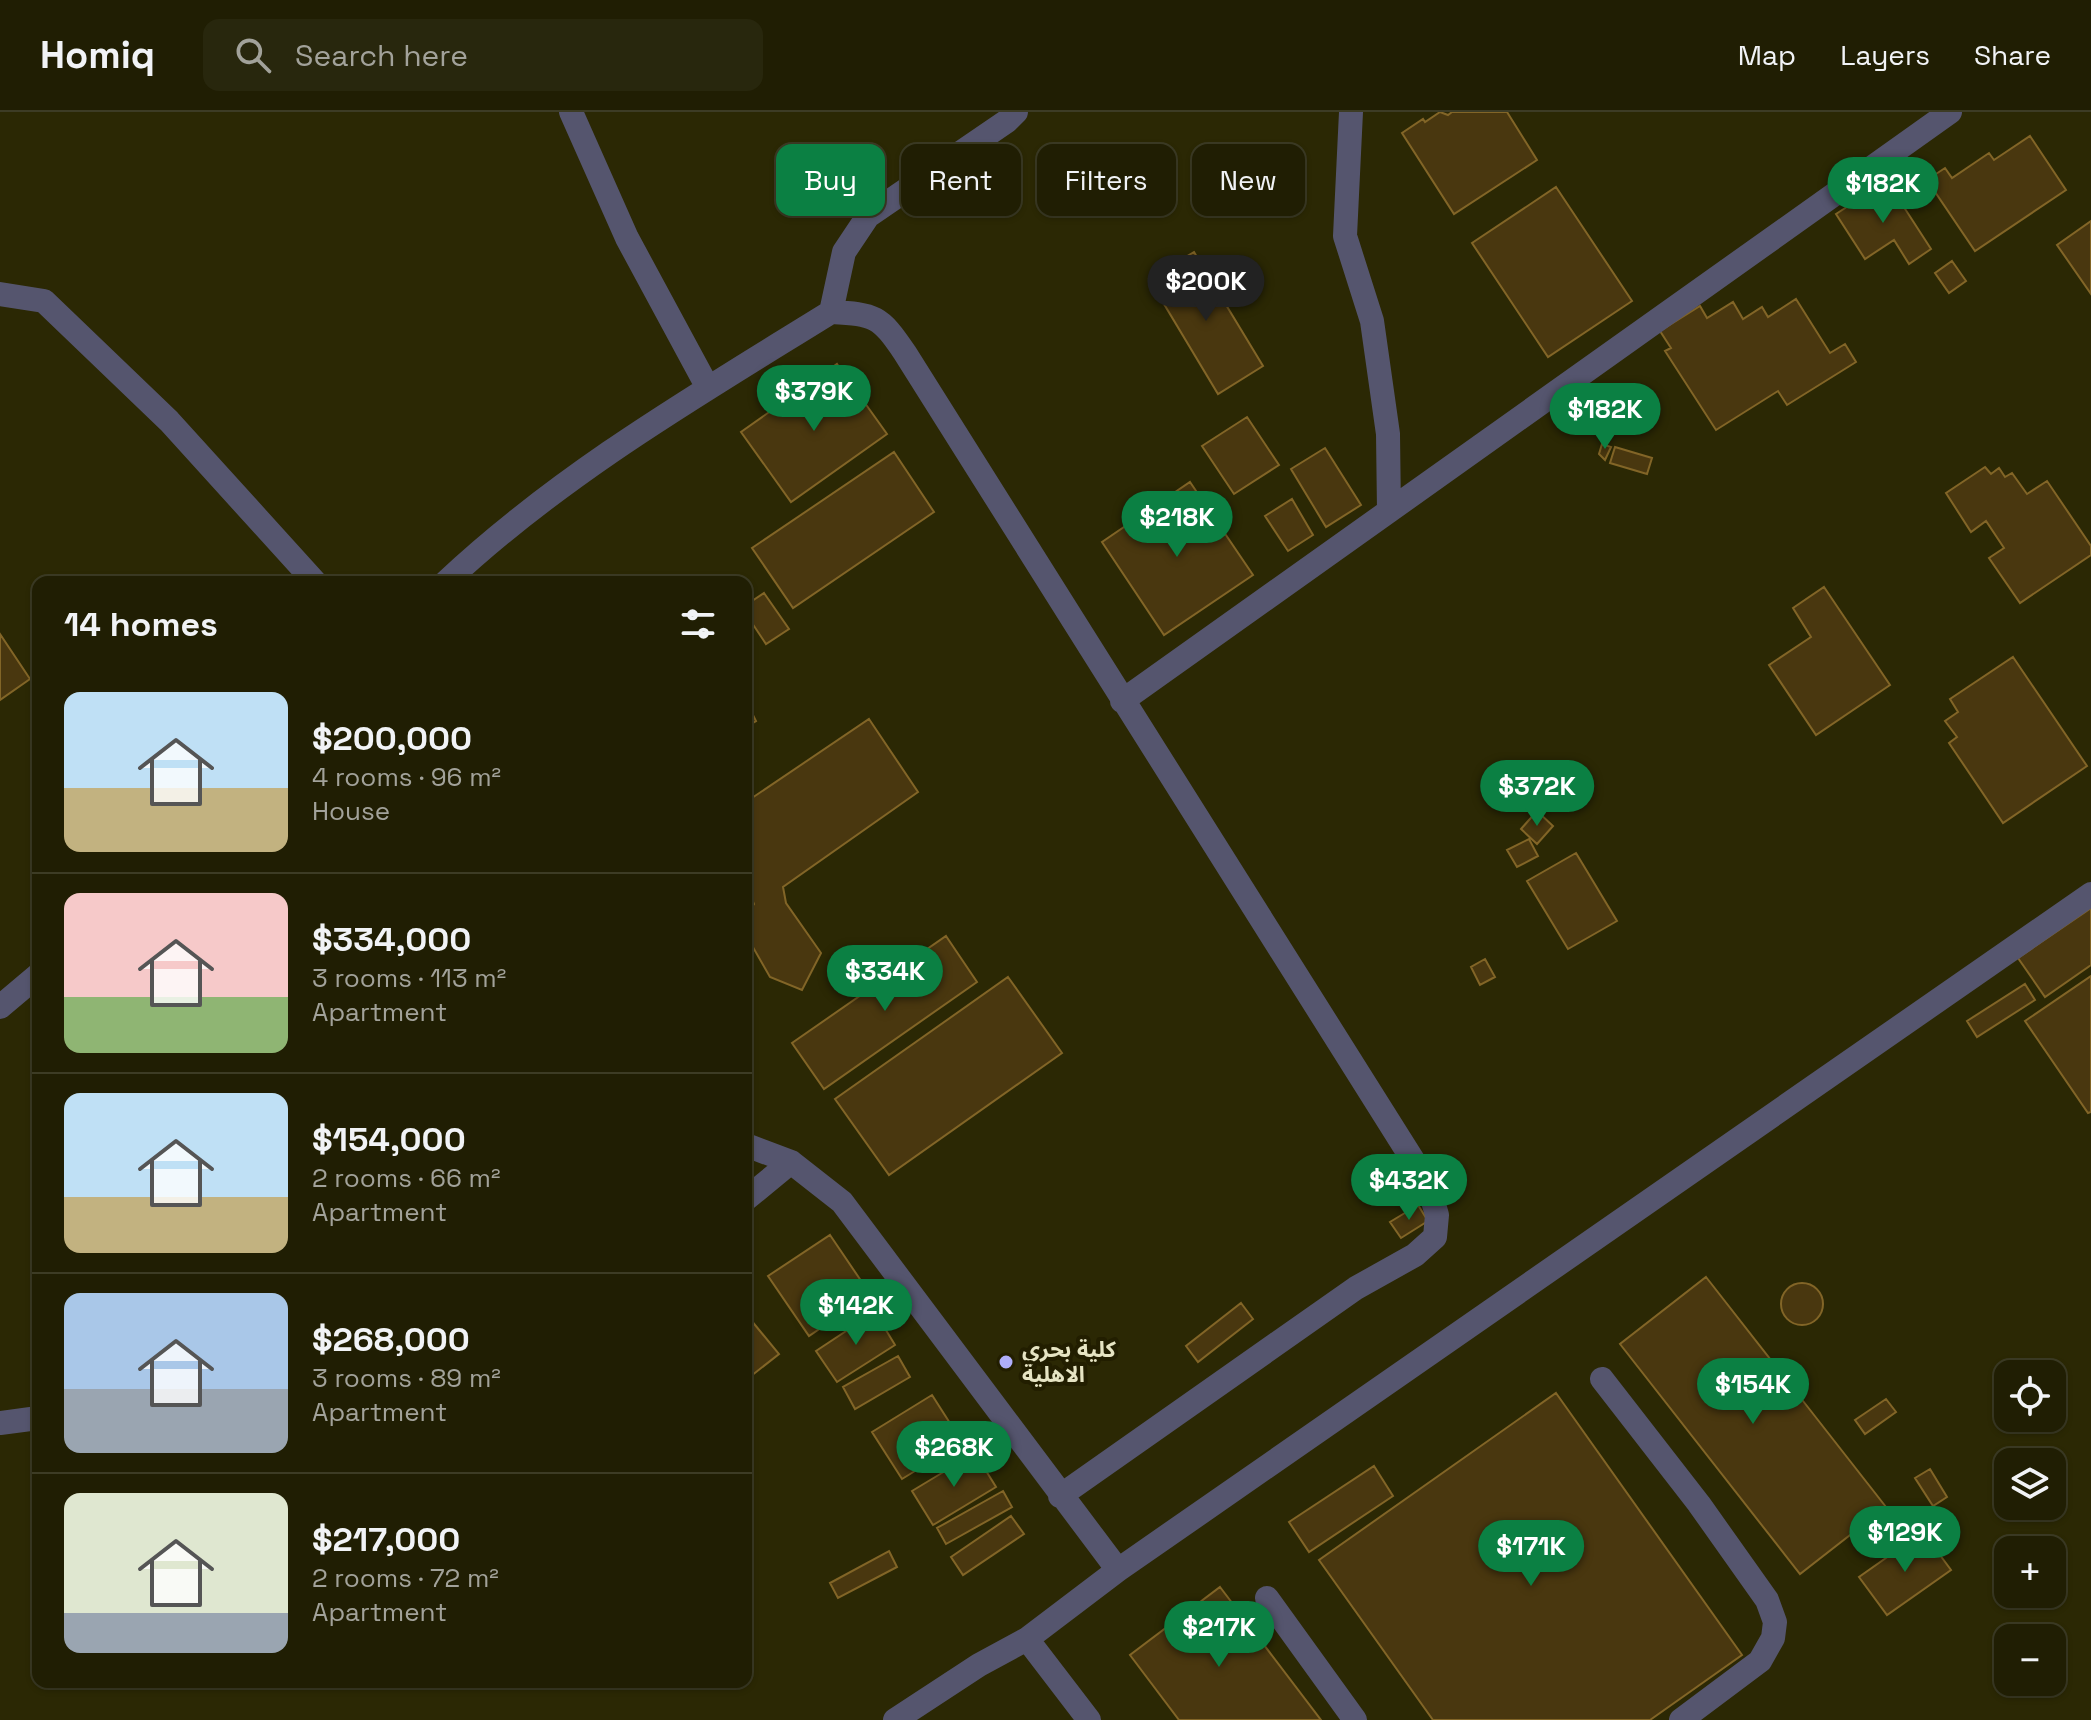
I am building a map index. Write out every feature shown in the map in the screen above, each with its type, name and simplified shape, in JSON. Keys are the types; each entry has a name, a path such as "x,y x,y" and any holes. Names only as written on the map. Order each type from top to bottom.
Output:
{"street":[{"path":"571,112 627,238 708,388"},
{"path":"831,312 844,252 868,216 1016,112"},
{"path":"1351,112 1345,236 1372,321 1388,434 1389,511"},
{"path":"1122,701 1950,112"},
{"path":"0,294 44,301 169,421 310,576"},
{"path":"452,576 493,538 580,471 831,312 866,313 887,326 1428,1184 1437,1215 1435,1237 1415,1255 1356,1288 1060,1496"},
{"path":"895,1720 979,1665 1027,1639 1118,1570 2091,894"},
{"path":"0,1007 32,980"},
{"path":"752,1147 791,1162 842,1202 1118,1570"},
{"path":"752,1194 791,1162"},
{"path":"1602,1379 1699,1504 1767,1600 1775,1622 1773,1638 1760,1661 1681,1720"},
{"path":"0,1423 32,1419"},
{"path":"1267,1598 1355,1720"},
{"path":"1027,1639 1089,1720"}],"building":[{"path":"1440,112 1448,115 1452,112 1507,112 1537,160 1454,214 1402,133"},
{"path":"2030,136 2066,190 1975,251 1927,180 1945,168 1952,178 1989,153 1994,160"},
{"path":"1887,181 1931,249 1909,264 1894,240 1865,259 1836,214"},
{"path":"1556,187 1632,301 1548,357 1472,243"},
{"path":"2091,221 2091,294 2057,245"},
{"path":"1194,252 1263,366 1218,394 1149,279"},
{"path":"1952,261 1966,281 1949,293 1935,273"},
{"path":"1796,299 1830,353 1845,344 1856,362 1787,405 1778,391 1716,430 1665,351 1671,348 1660,331 1700,306 1707,318 1733,302 1743,319 1762,307 1768,317"},
{"path":"837,364 887,434 791,502 741,432"},
{"path":"1247,417 1279,465 1234,494 1202,446"},
{"path":"1602,444 1611,447 1605,460 1599,454"},
{"path":"1615,447 1652,458 1647,474 1610,463"},
{"path":"1325,448 1361,505 1326,527 1291,469"},
{"path":"894,452 934,512 793,608 752,548"},
{"path":"1985,467 1991,474 1999,468 2005,477 2012,473 2027,494 2047,481 2091,546 2091,555 2020,603 1989,558 2004,548 1986,521 1971,532 1946,493"},
{"path":"1190,482 1253,575 1164,635 1102,542"},
{"path":"1292,499 1313,535 1288,551 1265,516"},
{"path":"1824,587 1890,685 1816,735 1769,665 1811,637 1793,608"},
{"path":"764,593 789,629 766,644 752,623 752,601"},
{"path":"0,634 30,679 0,700"},
{"path":"2013,657 2087,766 2003,823 1949,743 1957,737 1945,721 1958,712 1950,699"},
{"path":"869,719 918,792 783,887 786,903 821,953 802,990 770,977 752,946 752,798"},
{"path":"1537,811 1553,826 1537,844 1521,829"},
{"path":"1529,839 1538,856 1517,867 1507,850"},
{"path":"1576,853 1617,921 1568,949 1527,881"},
{"path":"2091,908 2091,965 2045,997 2018,958"},
{"path":"946,936 977,982 824,1089 792,1043"},
{"path":"1485,959 1495,977 1480,985 1471,967"},
{"path":"2091,976 2091,1112 2088,1113 2025,1021"},
{"path":"1008,977 1062,1053 889,1175 835,1099"},
{"path":"2025,984 2035,1000 1977,1037 1967,1021"},
{"path":"1418,1205 1428,1221 1401,1238 1390,1222"},
{"path":"830,1235 870,1294 809,1336 768,1276"},
{"path":"1706,1277 1886,1507 1800,1574 1620,1344"},
{"path":"1802,1283 1817,1289 1823,1304 1817,1319 1802,1325 1787,1319 1781,1304 1787,1289"},
{"path":"1241,1303 1253,1319 1198,1362 1186,1346"},
{"path":"875,1312 895,1345 837,1382 816,1351"},
{"path":"752,1321 779,1354 752,1375"},
{"path":"898,1356 910,1377 855,1409 843,1387"},
{"path":"1556,1393 1742,1655 1650,1720 1433,1720 1319,1560"},
{"path":"932,1395 962,1442 902,1479 872,1432"},
{"path":"1886,1399 1896,1412 1865,1434 1855,1420"},
{"path":"975,1453 996,1487 933,1525 912,1491"},
{"path":"1374,1466 1393,1496 1309,1552 1289,1522"},
{"path":"1930,1469 1947,1497 1933,1506 1915,1478"},
{"path":"1003,1491 1012,1507 946,1544 937,1528"},
{"path":"1011,1516 1024,1534 963,1575 951,1557"},
{"path":"1923,1532 1951,1570 1887,1615 1859,1577"},
{"path":"889,1551 897,1567 838,1598 830,1583"},
{"path":"1220,1587 1321,1720 1179,1720 1130,1655"}],"place":[{"name":"كلية بحري الاهلية","path":"1006,1362"}]}
